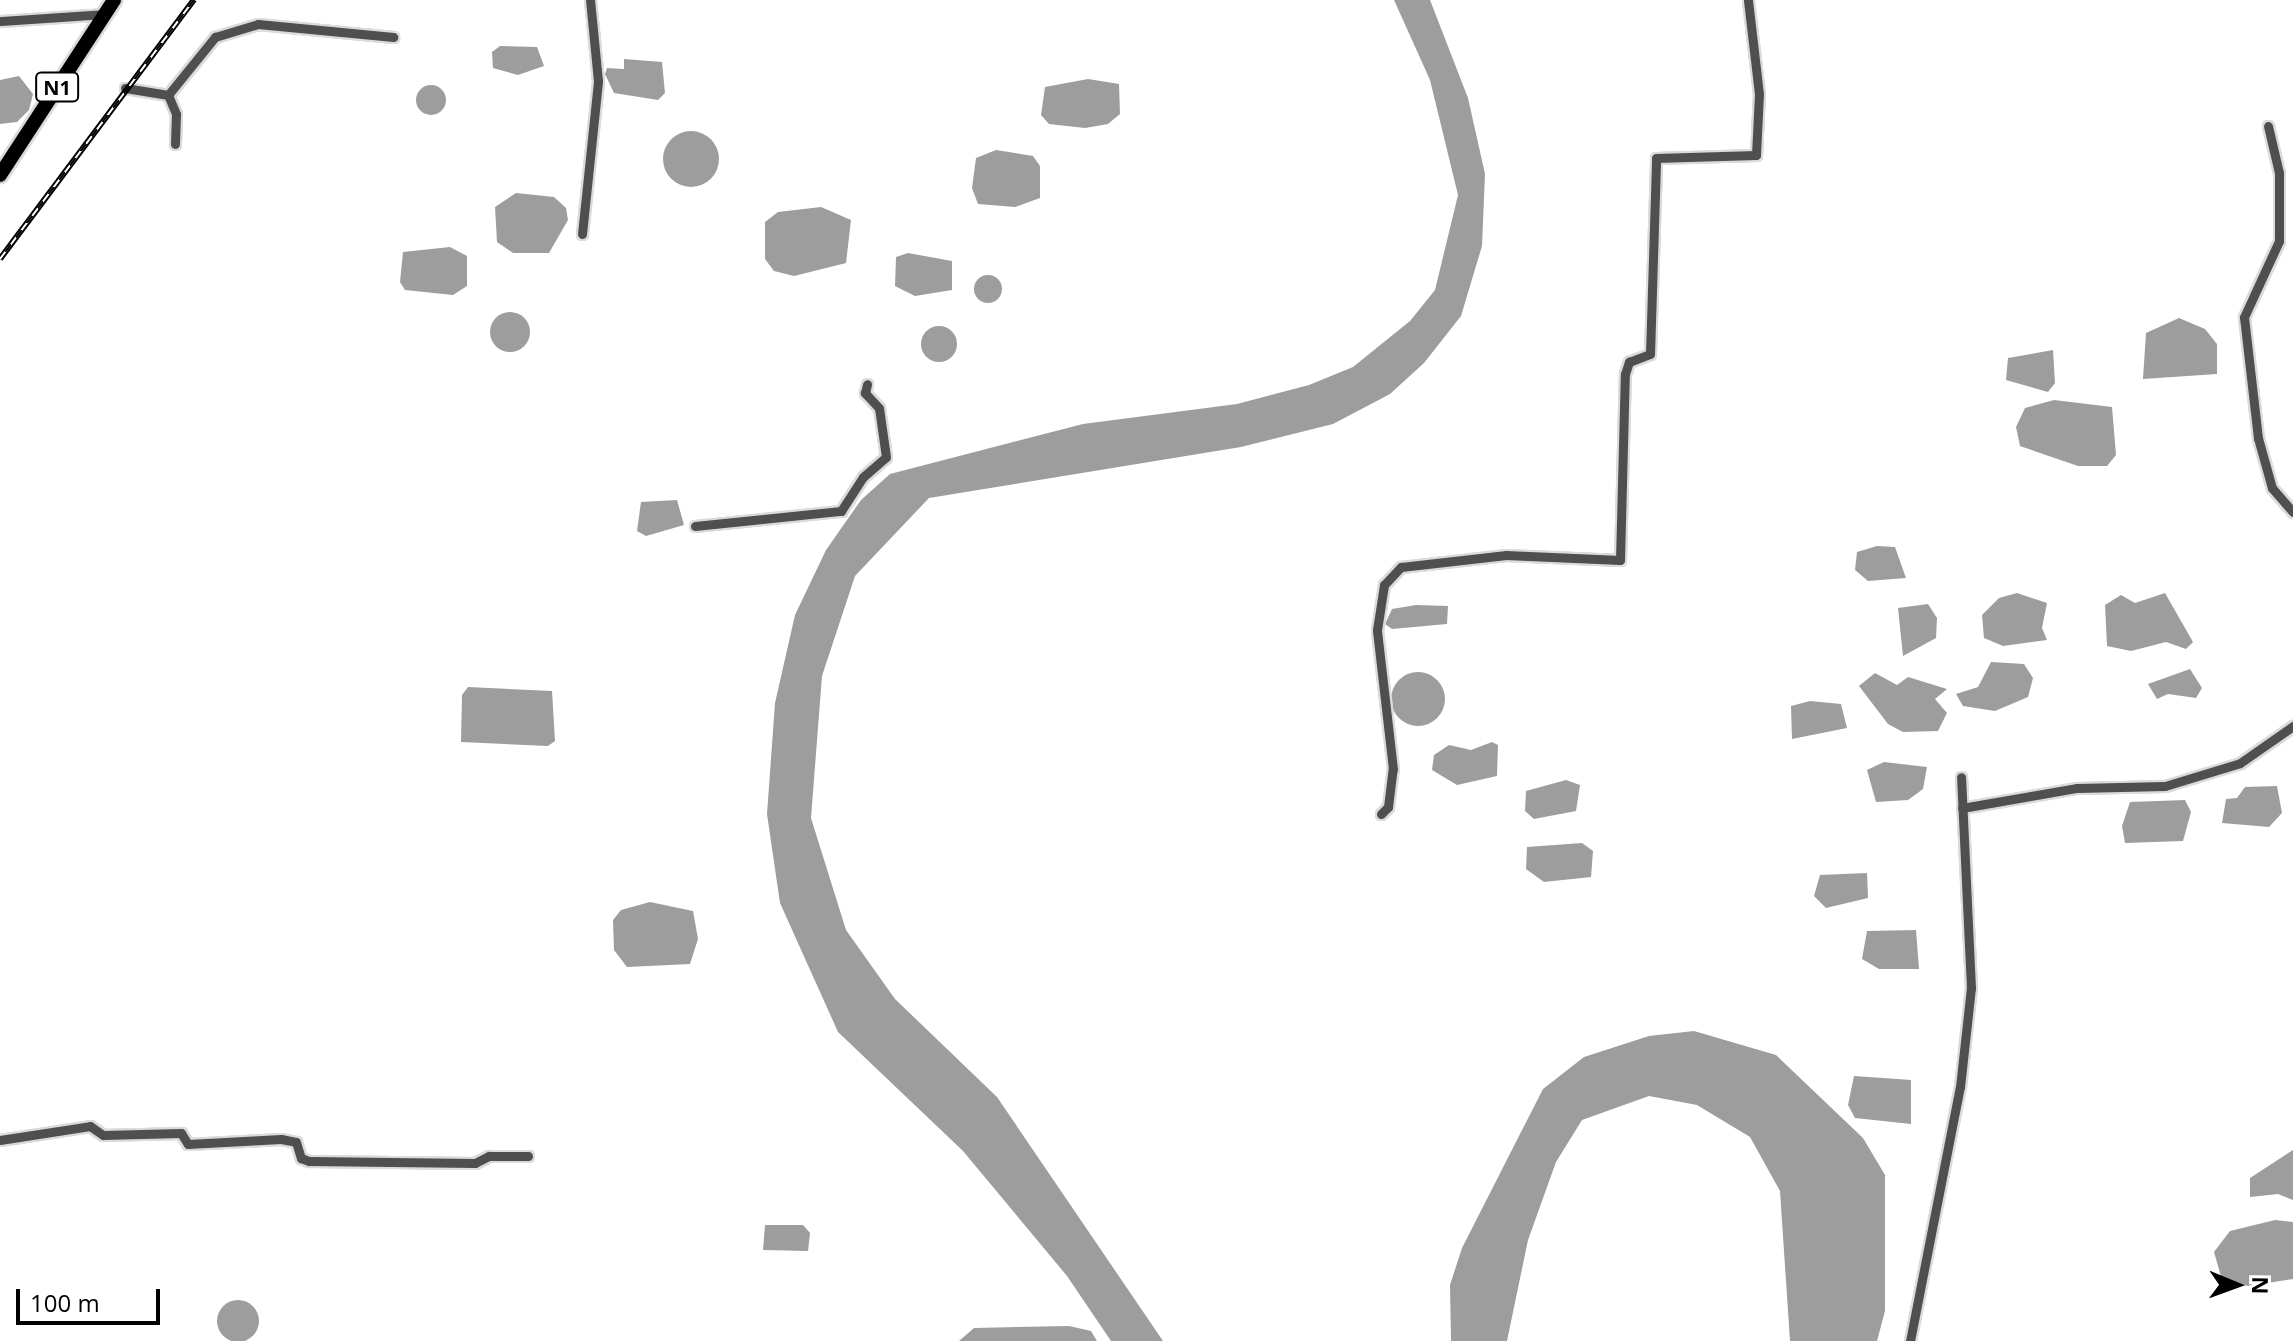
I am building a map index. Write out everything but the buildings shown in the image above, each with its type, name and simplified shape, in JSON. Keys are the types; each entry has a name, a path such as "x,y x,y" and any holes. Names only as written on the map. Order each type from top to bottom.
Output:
{"highway":[{"name":"N1","path":"0,175 114,0"}],"street":[{"path":"582,234 598,81 590,0"},
{"path":"1381,814 1388,807 1393,769 1377,630 1384,585 1401,567 1506,555 1620,560 1625,374 1629,362 1650,354 1656,158 1756,155 1759,94 1748,0"},
{"path":"0,21 105,14"},
{"path":"168,95 215,37 258,24 393,37"},
{"path":"125,88 168,95"},
{"path":"168,95 176,114 175,144"},
{"path":"2268,126 2279,173 2279,241 2244,317 2258,438 2272,488 2293,512"},
{"path":"695,526 841,511 863,477 886,457 879,408 865,393 867,384"},
{"path":"1962,808 2077,788 2165,786 2240,763 2293,726"},
{"path":"1910,1341 1960,1087 1971,988 1961,777"},
{"path":"0,1140 90,1126 103,1135 181,1133 188,1144 281,1139 296,1142 301,1158 309,1161 475,1163 528,1156"}],"shaded area":[{"path":"1394,0 1430,0 1468,98 1485,174 1482,246 1461,316 1424,363 1390,394 1333,424 1241,447 929,498 855,576 822,676 811,818 846,930 895,999 997,1097 1163,1341 1111,1341 1067,1276 963,1151 838,1032 780,903 767,814 775,703 795,615 826,550 861,500 890,474 1083,424 1237,404 1309,385 1353,367 1410,321 1435,290 1458,195 1430,80"},
{"path":"500,46 537,47 544,66 518,75 493,68 492,52"},
{"path":"624,59 662,62 665,93 658,100 614,93 605,74 607,68 624,69"},
{"path":"19,76 33,94 29,110 17,122 0,124 0,80"},
{"path":"1088,79 1119,84 1120,114 1108,124 1085,128 1049,124 1041,115 1045,87"},
{"path":"431,85 441,90 446,100 441,110 431,115 421,110 416,100 421,90"},
{"path":"691,131 711,139 719,159 711,179 691,187 671,179 663,159 671,139"},
{"path":"996,150 1033,156 1040,166 1040,198 1015,207 978,204 972,188 976,158"},
{"path":"516,193 554,197 566,208 568,220 549,253 513,253 497,242 495,207"},
{"path":"821,207 851,220 846,263 794,276 774,271 765,259 765,222 778,212"},
{"path":"450,247 467,256 467,286 453,295 405,290 400,282 403,252"},
{"path":"908,253 952,261 952,290 915,296 895,286 896,257"},
{"path":"988,275 998,279 1002,289 998,299 988,303 978,299 974,289 978,279"},
{"path":"510,312 524,318 530,332 524,346 510,352 496,346 490,332 496,318"},
{"path":"2179,318 2205,329 2217,344 2217,374 2143,379 2146,333"},
{"path":"939,326 952,331 957,344 952,357 939,362 926,357 921,344 926,331"},
{"path":"2053,350 2055,383 2048,392 2006,380 2008,358"},
{"path":"2054,400 2112,407 2116,455 2107,466 2078,466 2020,446 2016,427 2025,408"},
{"path":"677,500 684,525 646,536 637,531 641,502"},
{"path":"1877,546 1895,547 1906,578 1868,581 1855,570 1857,552"},
{"path":"2017,593 2047,603 2042,628 2047,640 2003,646 1984,638 1982,615 1999,598"},
{"path":"2165,593 2193,642 2186,649 2166,642 2131,651 2107,646 2105,605 2121,595 2135,603"},
{"path":"1928,604 1937,618 1936,638 1903,656 1898,608"},
{"path":"1416,605 1448,606 1447,624 1392,629 1385,624 1392,609"},
{"path":"1991,662 2024,664 2033,678 2028,697 1995,711 1963,706 1956,694 1978,687"},
{"path":"2190,669 2202,688 2196,698 2168,694 2157,699 2148,684"},
{"path":"1418,672 1437,680 1445,699 1437,718 1418,726 1399,718 1391,699 1399,680"},
{"path":"1875,673 1897,685 1908,677 1947,689 1935,699 1947,713 1938,731 1903,732 1888,724 1859,686"},
{"path":"468,687 552,691 555,741 548,746 461,742 462,695"},
{"path":"1810,701 1841,704 1847,728 1792,739 1791,706"},
{"path":"1492,742 1498,745 1497,776 1457,785 1432,770 1434,755 1449,745 1471,750"},
{"path":"1884,762 1927,767 1923,789 1908,800 1876,802 1867,770"},
{"path":"1566,780 1580,785 1576,811 1534,819 1525,811 1526,791"},
{"path":"2277,786 2282,813 2269,827 2222,823 2226,799 2237,798 2245,787"},
{"path":"2185,800 2191,812 2183,841 2125,843 2122,826 2130,802"},
{"path":"1582,843 1593,851 1591,877 1544,882 1526,869 1527,847"},
{"path":"1867,873 1868,898 1826,908 1814,896 1820,875"},
{"path":"650,902 693,911 698,939 690,964 627,967 614,950 613,920 621,910"},
{"path":"1916,930 1919,969 1879,969 1862,959 1867,931"},
{"path":"1694,1031 1776,1055 1863,1138 1885,1175 1885,1311 1877,1341 1790,1341 1780,1191 1750,1137 1697,1105 1649,1096 1582,1120 1556,1162 1528,1240 1507,1341 1451,1341 1450,1285 1462,1248 1543,1089 1584,1057 1649,1036"},
{"path":"1854,1076 1911,1080 1911,1124 1855,1118 1848,1105"},
{"path":"2293,1150 2293,1200 2278,1194 2250,1197 2250,1178"},
{"path":"2275,1220 2293,1222 2293,1279 2248,1286 2222,1280 2214,1252 2230,1231"},
{"path":"765,1225 803,1225 810,1233 808,1251 763,1250"},
{"path":"238,1300 253,1306 259,1321 253,1336 238,1342 223,1336 217,1321 223,1306"},
{"path":"1069,1326 1091,1331 1097,1341 959,1341 974,1328"}],"railway":[{"path":"0,259 194,0"}]}
